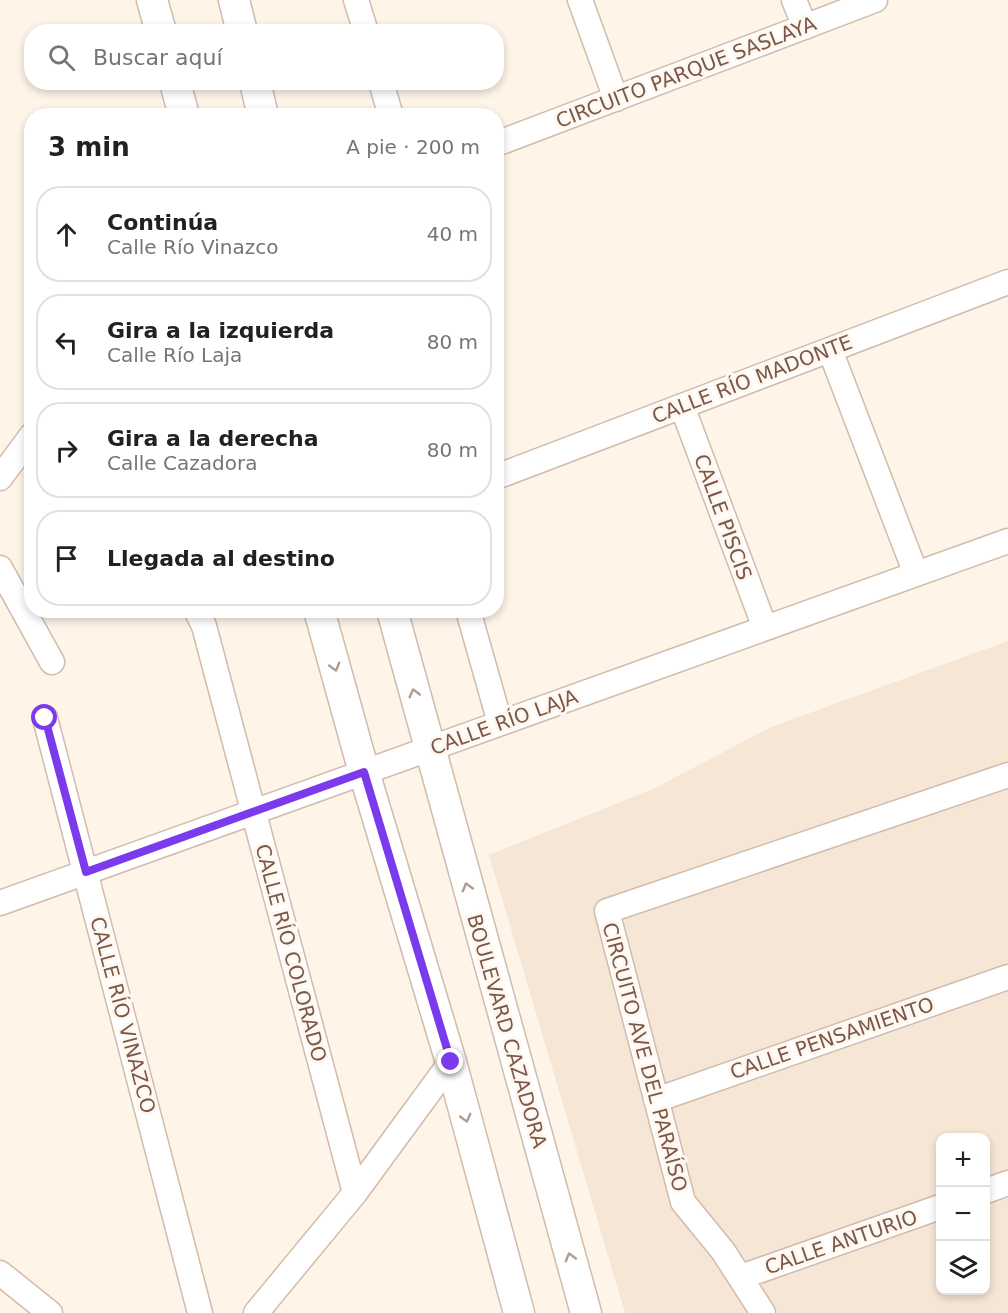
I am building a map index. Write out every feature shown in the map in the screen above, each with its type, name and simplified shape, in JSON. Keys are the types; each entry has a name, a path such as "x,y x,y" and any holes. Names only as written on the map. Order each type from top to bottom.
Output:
{"street":[{"path":"153,0 159,24"},
{"path":"234,0 240,24"},
{"path":"356,0 364,24"},
{"path":"580,0 616,99"},
{"path":"794,0 805,27"},
{"name":"CIRCUITO PARQUE SASLAYA","path":"504,141 875,0"},
{"path":"177,90 182,108"},
{"path":"257,90 261,108"},
{"path":"383,90 389,108"},
{"name":"CALLE RÍO MADONTE","path":"504,474 1008,282"},
{"path":"830,350 916,574"},
{"name":"CALLE PISCIS","path":"682,406 765,628"},
{"path":"0,478 24,446"},
{"name":"CALLE RÍO LAJA","path":"0,903 1008,541"},
{"path":"0,568 24,611"},
{"path":"28,618 52,662"},
{"name":"CALLE RÍO COLORADO","path":"200,618 355,1192"},
{"path":"321,618 364,772 451,1062 519,1313"},
{"name":"BOULEVARD CAZADORA","path":"394,618 586,1313"},
{"path":"470,618 501,723"},
{"name":"CALLE RÍO VINAZCO","path":"45,718 200,1313"},
{"name":"CIRCUITO AVE DEL PARAÍSO","path":"763,1313 717,1243 683,1202 607,911 1008,775"},
{"name":"CALLE PENSAMIENTO","path":"656,1100 1008,976"},
{"path":"256,1313 355,1192 451,1062"},
{"path":"990,1190 1008,1183"},
{"name":"CALLE ANTURIO","path":"741,1277 936,1208"},
{"path":"0,1272 50,1313"}],"shaded area":[{"path":"1008,641 1008,1313 625,1313 489,855 655,788 771,727"}],"route":[{"path":"45,718 86,872 364,772 451,1062"}]}
